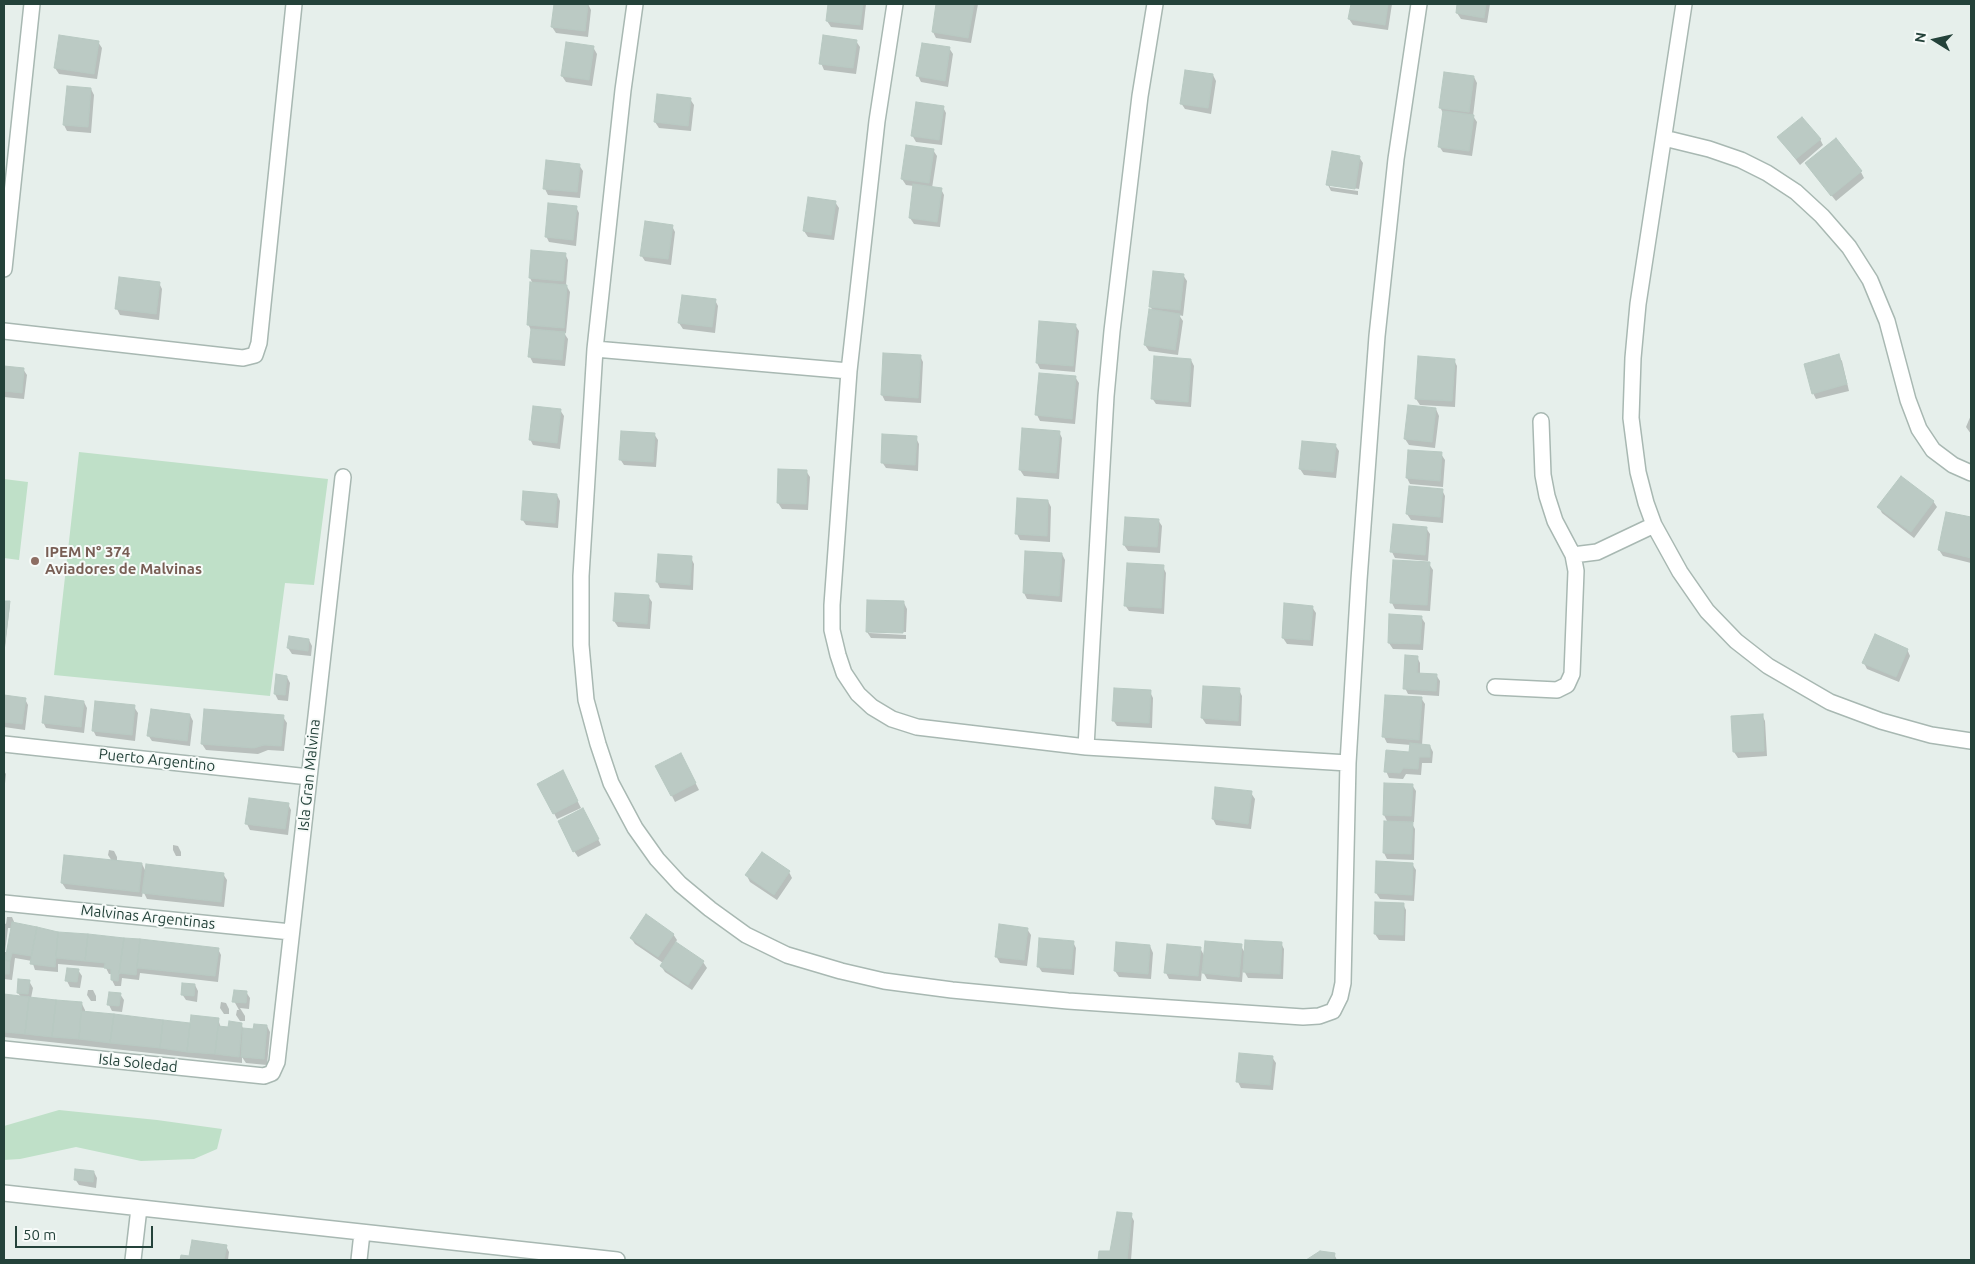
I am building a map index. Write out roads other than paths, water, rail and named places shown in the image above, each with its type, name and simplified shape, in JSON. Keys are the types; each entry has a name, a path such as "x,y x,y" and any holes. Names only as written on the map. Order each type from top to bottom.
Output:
{"street":[{"path":"4,269 32,4"},
{"path":"4,332 243,358 255,355 259,343 294,4"},
{"path":"635,4 623,90 595,349 580,586 581,645 586,700 595,736 611,783 635,828 657,859 680,884 702,903 746,935 788,955 841,971 884,981 952,990 1068,1001 1303,1017 1319,1016 1333,1011 1340,997 1343,983 1348,762 1358,580 1377,336 1396,159 1419,4"},
{"path":"895,4 877,121 849,372 832,605 832,630 844,673 858,694 872,707 892,719 917,727 1086,747 1348,762"},
{"path":"1086,747 1106,396 1140,96 1155,4"},
{"path":"1684,4 1638,304 1633,358 1632,418 1638,472 1654,524 1680,572 1708,611 1736,641 1768,666 1830,702 1881,721 1931,735 1971,741"},
{"path":"1664,138 1709,149 1740,160 1796,192 1822,216 1849,247 1870,280 1887,321 1908,400 1919,428 1933,450 1953,464 1971,473"},
{"path":"595,349 849,372"},
{"path":"1495,687 1557,690 1567,685 1572,674 1576,571 1573,556 1555,521 1547,496 1543,475 1541,422"},
{"name":"Isla Gran Malvina","path":"272,1073 277,1062 343,477"},
{"path":"1573,556 1597,552 1654,524"},
{"name":"Puerto Argentino","path":"4,744 309,776"},
{"name":"Malvinas Argentinas","path":"4,903 292,932"},
{"name":"Isla Soledad","path":"4,1049 264,1076 272,1073"},
{"path":"4,1193 617,1260"},
{"path":"133,1260 139,1208"},
{"path":"358,1260 362,1232"}],"place":[{"name":"IPEM N° 374 Aviadores de Malvinas","path":"35,561"}]}
